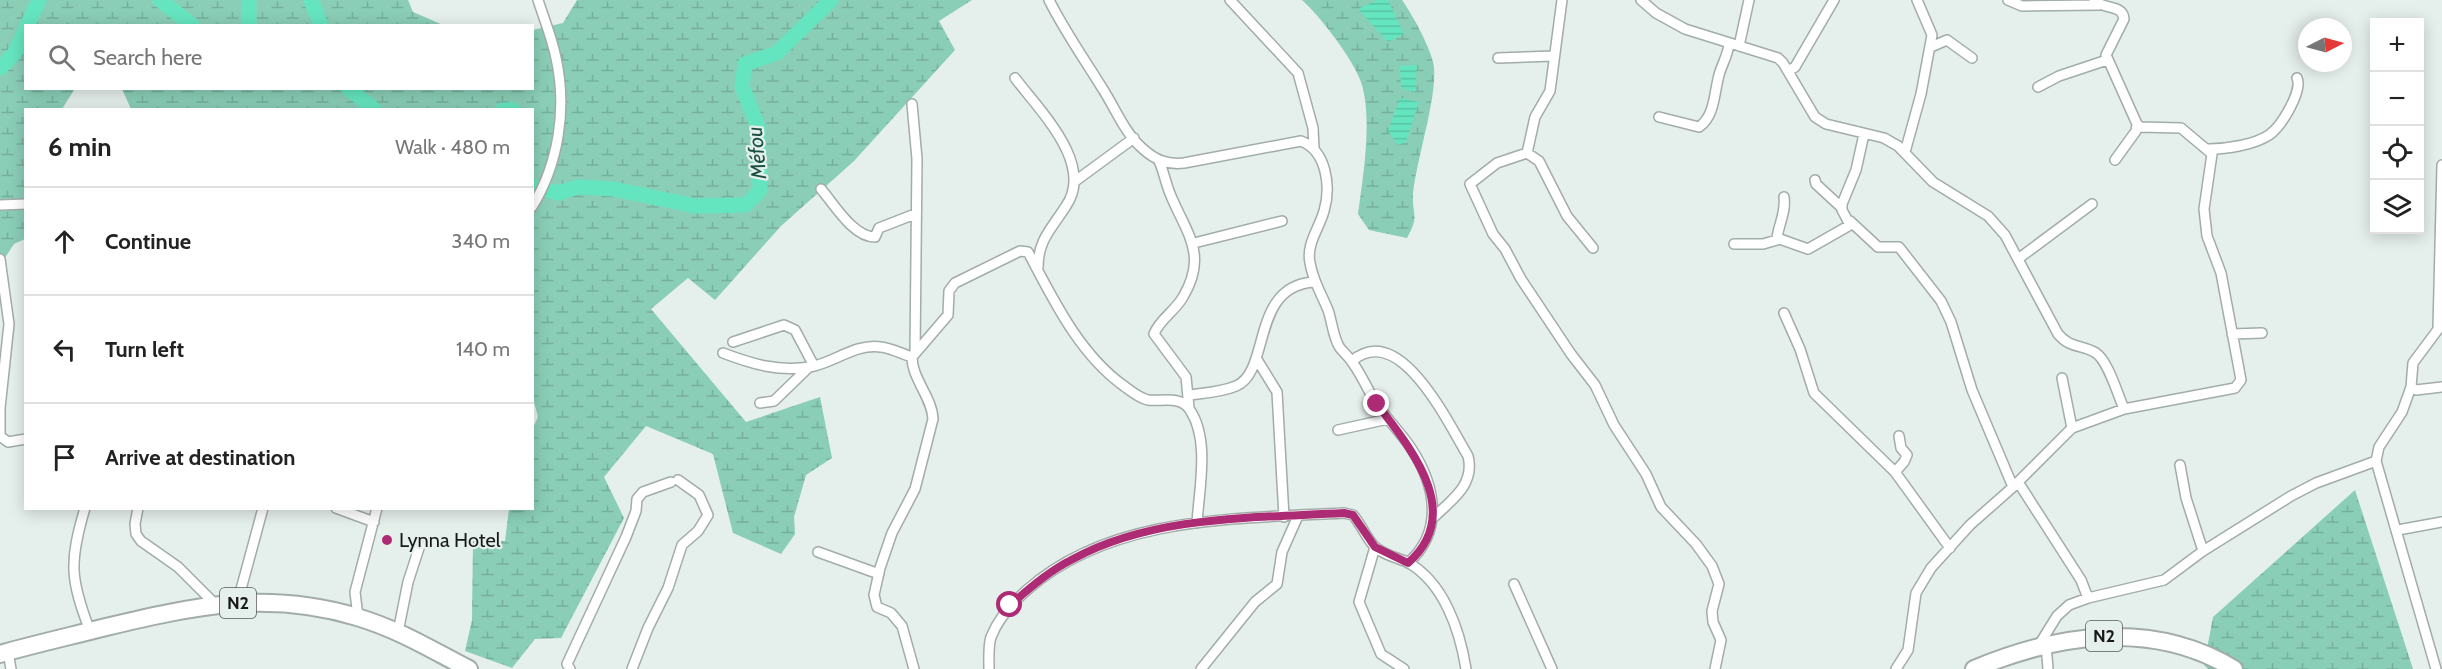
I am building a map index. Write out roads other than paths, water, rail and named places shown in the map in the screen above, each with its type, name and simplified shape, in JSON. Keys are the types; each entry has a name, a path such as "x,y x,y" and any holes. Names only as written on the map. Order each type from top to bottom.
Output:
{"highway":[{"name":"N2","path":"4,653 182,609 215,604 287,603 358,617 414,638 469,669"},
{"name":"N2","path":"1974,669 1993,665 2042,644 2082,637 2129,636 2181,647 2234,669"}],"street":[{"path":"535,203 547,177 559,141 560,113 556,59 538,0"},
{"path":"1049,0 1060,24 1104,91 1123,125 1141,148 1159,161 1172,165 1300,141 1314,149"},
{"path":"1230,0 1298,73 1313,129 1314,149 1326,172 1324,210 1312,237 1309,260 1314,282 1328,310 1339,347 1352,361 1419,463 1430,496 1434,517 1427,542 1408,563"},
{"path":"1527,153 1535,117 1550,91 1562,0"},
{"path":"1641,0 1656,13 1685,29 1778,58 1815,117 1826,124 1884,138 1905,152 1933,182 1988,216 2005,235 2058,334 2066,344 2094,352 2103,359 2124,409"},
{"path":"1659,117 1699,127 1704,124 1712,109 1717,83 1734,45 1749,0"},
{"path":"1788,71 1795,67 1834,0"},
{"path":"1905,152 1932,35 1917,0"},
{"path":"1896,669 1908,650 1916,593 1930,568 1970,525 2016,485 2072,428 2124,409 2235,388 2241,380 2221,273 2207,236 2204,209 2212,161 2209,149 2181,128 2140,127 2137,124 2107,60 2107,49 2124,19 2121,10 2096,2 2025,3 2008,0"},
{"path":"1931,47 1947,40 1972,58"},
{"path":"1498,58 1554,56"},
{"path":"2037,87 2060,76 2107,60"},
{"path":"1015,78 1066,146 1072,163 1074,182 1068,203 1038,250 1038,270"},
{"path":"2209,149 2232,146 2268,136 2298,94 2300,85 2297,78"},
{"path":"912,104 917,159 912,366 933,410 932,426 915,489 892,533 879,574 874,602 882,610 891,613 902,626 914,669"},
{"path":"2115,160 2136,130 2137,124"},
{"path":"1842,208 1856,170 1864,134"},
{"path":"1074,182 1134,138"},
{"path":"1527,153 1539,161 1567,216 1593,248"},
{"path":"1527,153 1497,163 1470,184 1493,234 1505,249 1521,279 1571,354 1596,384 1614,425 1646,474 1661,507 1696,544 1712,566 1719,584 1712,611 1713,622 1721,640 1715,669"},
{"path":"1159,161 1171,195 1194,243 1195,256 1189,286 1182,299 1154,334 1186,377 1190,395 1189,408"},
{"path":"2436,669 2437,656 2376,461 2379,447 2402,412 2411,387 2413,363 2440,326 2442,165"},
{"path":"1815,180 1816,184 1842,208 1850,221 1878,247 1899,247 1941,301 1951,322 1972,390 2016,485 2081,580 2088,598"},
{"path":"821,189 857,230 871,238 875,237 879,228 915,214"},
{"path":"1780,239 1778,238 1779,225 1784,217 1784,197"},
{"path":"0,205 24,204"},
{"path":"2018,259 2092,204"},
{"path":"1194,243 1282,221"},
{"path":"1734,244 1763,244 1780,239 1808,249 1850,225 1850,221"},
{"path":"913,355 946,319 949,291 955,283 1020,251 1028,252 1080,342 1108,374 1140,397 1179,402 1189,408 1197,423 1200,441 1197,523"},
{"path":"0,259 2,296 9,338 0,408 0,436 8,442 24,439"},
{"path":"1190,395 1237,386 1248,375 1256,358 1261,335 1281,297 1297,284 1314,282"},
{"path":"1784,313 1800,349 1814,393 1894,472 1950,548"},
{"path":"733,342 784,325 795,330 811,366"},
{"path":"2232,334 2262,333"},
{"path":"723,353 760,367 811,366 870,346 913,355"},
{"path":"1352,361 1362,353 1370,351 1384,352 1404,362 1428,391 1468,456 1470,466 1468,481 1434,517"},
{"path":"1256,358 1277,392 1284,517"},
{"path":"760,403 774,401 811,366"},
{"path":"2062,378 2072,428"},
{"path":"2411,387 2416,390 2442,387"},
{"path":"1338,430 1388,419"},
{"path":"1894,472 1904,462 1907,455 1901,448 1899,436"},
{"path":"2048,669 2042,644 2057,616 2069,605 2088,598 2164,580 2203,551 2316,483 2376,461"},
{"path":"2180,465 2186,498 2203,551"},
{"path":"570,669 567,664 626,537 636,511 637,499 643,492 675,481 699,495 708,515 698,531 682,545 668,588 648,628 632,669"},
{"path":"84,510 74,547 73,580 90,632"},
{"path":"138,510 136,534 141,541 178,567 215,604"},
{"path":"237,603 262,510"},
{"path":"341,510 374,522"},
{"path":"358,617 355,592 377,510"},
{"path":"988,669 991,638 1010,605 1039,579 1074,558 1104,545 1149,531 1197,523 1298,516 1353,515 1375,547 1408,563 1442,596 1463,650 1466,669"},
{"path":"1201,669 1256,602 1277,584 1282,552 1298,516"},
{"path":"2398,530 2442,522"},
{"path":"398,632 408,582 420,545"},
{"path":"1375,547 1359,603 1381,654 1404,669"},
{"path":"818,552 879,574"},
{"path":"1514,584 1552,669"},
{"path":"4,653 11,669"}],"waterway":[{"name":"Méfou","path":"28,24 39,0"},
{"name":"Méfou","path":"160,0 190,24"},
{"name":"Méfou","path":"249,0 249,24"},
{"name":"Méfou","path":"311,0 320,24"},
{"name":"Méfou","path":"534,187 558,193 578,187 614,189 695,206 746,205 760,190 758,127 742,86 745,64 777,53 831,0"},
{"name":"Méfou","path":"0,68 14,54 24,33"},
{"name":"Méfou","path":"350,90 373,108"}],"place":[{"name":"Lynna Hotel","path":"387,540"}]}
